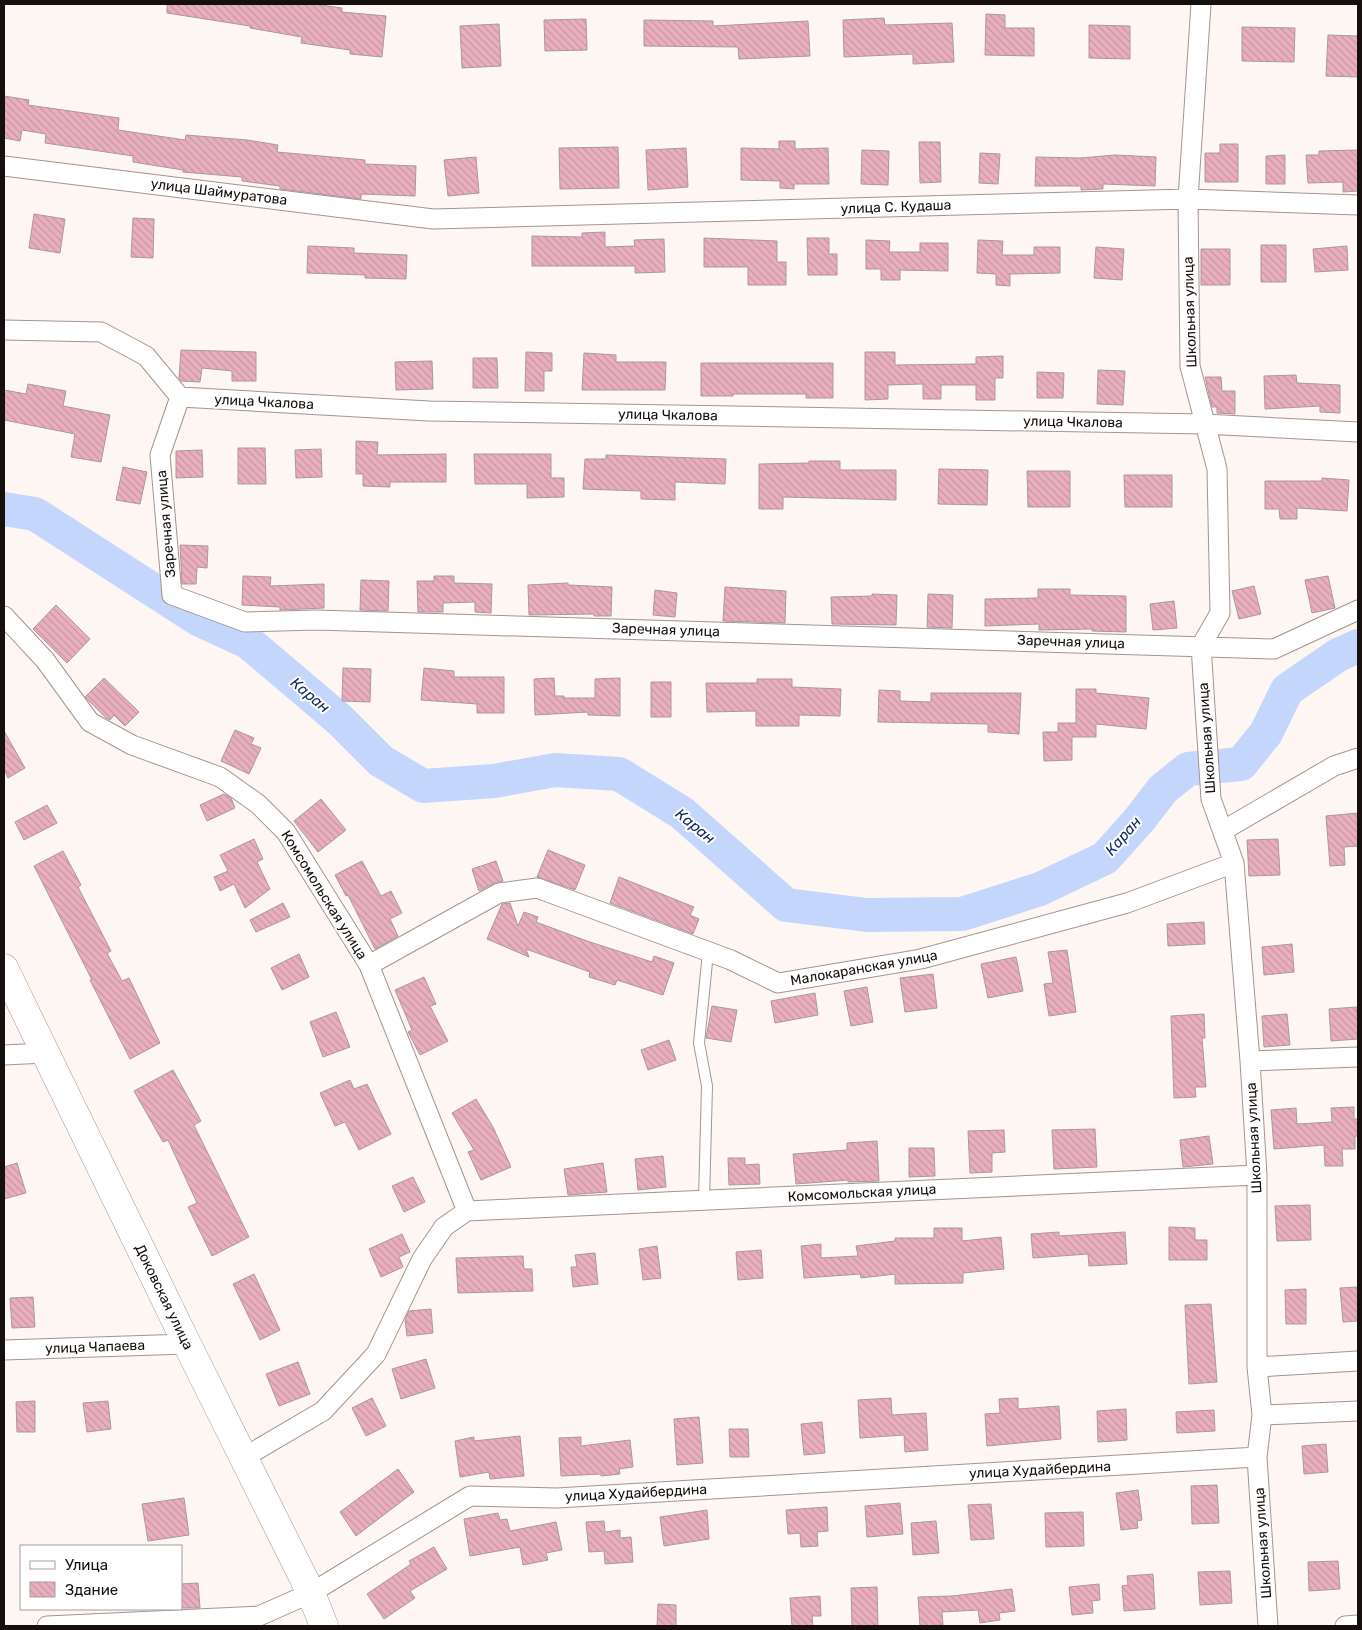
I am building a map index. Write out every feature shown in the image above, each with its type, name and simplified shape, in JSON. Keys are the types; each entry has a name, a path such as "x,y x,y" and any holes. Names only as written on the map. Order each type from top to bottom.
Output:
{"main road":[{"name":"Доковская улица","path":"4,968 311,1594 324,1626"}],"street":[{"name":"Школьная улица","path":"1201,4 1188,199 1190,366 1216,469 1220,613 1201,646 1211,800 1224,830 1234,862 1250,1061 1257,1175 1257,1367 1262,1416 1257,1457 1268,1626"},
{"name":"улица Шаймуратова","path":"4,166 433,219"},
{"name":"улица С. Кудаша","path":"433,219 1188,199 1358,205"},
{"path":"4,330 101,332 146,356 180,397"},
{"name":"улица Чкалова","path":"180,397 429,411 1204,424 1358,432"},
{"name":"Заречная улица","path":"180,397 160,455 172,595 245,622 316,620 1274,649 1358,610"},
{"name":"Комсомольская улица","path":"4,616 45,660 90,722 132,745 220,777 258,804 286,832 369,966 467,1211 1257,1175"},
{"path":"1224,830 1334,766 1358,758"},
{"name":"Малокаранская улица","path":"369,966 499,893 537,888 708,952 778,983 922,959 1127,903 1234,862"},
{"path":"4,1055 46,1053"},
{"path":"1250,1061 1358,1057"},
{"path":"243,1458 323,1411 376,1354 422,1259 444,1227 467,1211"},
{"name":"улица Чапаева","path":"4,1350 187,1344"},
{"path":"1257,1367 1358,1361"},
{"path":"1262,1416 1358,1411"},
{"name":"улица Худайбердина","path":"47,1626 259,1616 311,1594 470,1496 557,1498 1257,1457"},
{"path":"1345,1626 1358,1625"}],"lane":[{"path":"704,1200 707,1086 700,1043 708,952"}],"building":[{"path":"167,4 314,4 342,8 342,12 386,16 382,57 350,54 350,50 301,43 302,37 250,28 250,26 167,13"},
{"path":"986,14 1005,15 1005,28 1034,28 1034,56 985,55"},
{"path":"884,18 885,25 952,23 954,62 913,64 913,54 844,57 843,20"},
{"path":"586,19 587,50 545,51 544,20"},
{"path":"644,20 713,21 713,26 808,21 810,56 739,59 738,47 644,46"},
{"path":"499,24 501,66 462,68 460,26"},
{"path":"1089,25 1130,26 1130,59 1089,58"},
{"path":"1242,27 1295,28 1294,62 1242,61"},
{"path":"1328,35 1358,36 1358,77 1326,76"},
{"path":"4,96 29,100 28,105 119,118 118,130 185,140 186,135 247,140 278,145 277,152 365,160 365,164 416,166 415,196 361,194 361,199 280,189 280,186 242,181 242,177 183,172 183,170 133,162 133,156 45,143 46,134 22,130 20,141 4,138"},
{"path":"779,141 795,141 795,149 828,148 829,184 794,184 794,189 780,188 780,181 741,180 741,148 779,149"},
{"path":"919,142 940,142 941,182 920,183"},
{"path":"1220,144 1238,144 1238,182 1205,182 1205,153 1220,153"},
{"path":"618,147 619,188 560,189 559,148"},
{"path":"686,148 688,187 648,190 646,150"},
{"path":"862,150 889,151 888,185 861,184"},
{"path":"1358,150 1358,191 1343,192 1343,182 1308,183 1306,155 1319,155 1319,151"},
{"path":"980,153 1000,154 998,184 979,183"},
{"path":"1115,155 1156,157 1155,186 1103,184 1103,189 1081,190 1081,186 1035,186 1036,157 1080,158"},
{"path":"1285,155 1285,184 1266,184 1266,156"},
{"path":"476,157 479,193 448,196 444,160"},
{"path":"34,214 65,219 60,253 29,248"},
{"path":"133,218 154,219 153,258 131,257"},
{"path":"605,232 605,247 635,246 634,240 664,239 665,272 635,273 635,266 532,266 532,236 582,237 582,233"},
{"path":"704,238 777,241 777,262 786,262 786,285 748,285 748,267 704,267"},
{"path":"807,238 829,238 829,254 837,254 837,275 808,275"},
{"path":"866,240 890,241 889,252 920,252 920,243 948,243 948,271 900,270 900,280 881,280 881,269 866,269"},
{"path":"978,240 1003,241 1002,255 1034,255 1034,247 1060,247 1060,273 1010,274 1010,286 996,285 996,274 977,273"},
{"path":"1261,245 1286,245 1286,282 1261,282"},
{"path":"308,246 354,248 354,253 407,255 406,279 365,278 365,275 307,273"},
{"path":"1347,246 1348,270 1315,272 1313,249"},
{"path":"1096,247 1124,249 1122,280 1094,278"},
{"path":"1201,249 1230,249 1230,285 1201,285"},
{"path":"181,350 256,352 256,381 232,381 232,371 202,368 200,382 181,381 179,378"},
{"path":"526,352 552,353 552,371 544,371 544,391 525,391"},
{"path":"865,352 895,352 895,365 976,364 976,357 1003,356 1003,378 995,378 995,400 976,400 976,385 941,385 941,399 923,399 923,384 888,385 888,399 865,400"},
{"path":"584,353 616,355 616,362 666,362 665,390 582,390"},
{"path":"473,358 497,358 498,388 473,388"},
{"path":"432,361 433,389 396,390 395,362"},
{"path":"701,363 833,363 833,398 806,398 806,394 701,396"},
{"path":"1098,370 1125,371 1123,405 1097,404"},
{"path":"1037,372 1064,373 1063,398 1037,398"},
{"path":"1296,375 1297,383 1340,385 1340,413 1320,412 1320,406 1265,409 1264,376"},
{"path":"1205,377 1221,377 1222,391 1235,391 1235,414 1217,413 1217,407 1212,407"},
{"path":"28,384 66,391 63,406 110,415 101,462 71,457 75,434 4,420 4,390 26,394"},
{"path":"356,441 378,442 377,455 446,454 446,482 390,482 390,487 363,486 363,474 356,474"},
{"path":"238,448 265,448 266,484 238,484"},
{"path":"321,449 322,477 296,478 295,450"},
{"path":"202,450 203,477 176,478 176,451"},
{"path":"474,454 551,454 551,478 564,478 564,497 527,498 527,484 475,484"},
{"path":"606,455 726,459 725,484 675,482 675,500 641,499 641,491 583,489 585,459 606,459"},
{"path":"809,461 840,461 840,470 896,470 896,500 783,497 783,509 759,509 759,464 809,463"},
{"path":"123,467 147,472 140,504 116,500"},
{"path":"939,469 988,470 987,505 938,504"},
{"path":"1027,471 1070,471 1070,507 1028,507"},
{"path":"1124,475 1172,475 1172,507 1125,507"},
{"path":"1322,478 1349,480 1347,511 1297,508 1297,519 1280,519 1279,509 1265,509 1265,481 1322,481"},
{"path":"180,545 208,546 207,568 197,567 196,584 182,584"},
{"path":"243,576 271,577 270,586 324,584 324,608 280,610 280,607 242,605"},
{"path":"434,576 454,576 454,583 492,584 491,613 475,612 475,602 443,603 443,612 418,612 417,581 434,581"},
{"path":"1328,576 1335,608 1312,613 1305,580"},
{"path":"361,580 389,581 388,611 360,610"},
{"path":"568,583 568,585 612,587 611,616 594,616 594,614 529,615 528,585"},
{"path":"1254,586 1261,614 1239,619 1232,591"},
{"path":"725,587 786,591 785,623 723,621"},
{"path":"1038,589 1070,589 1070,595 1126,596 1126,632 1092,631 1092,629 1039,630 1039,624 985,626 985,599 1038,598"},
{"path":"655,590 677,593 675,617 653,615"},
{"path":"872,594 897,595 896,625 832,624 831,597 872,596"},
{"path":"928,594 953,595 952,628 927,627"},
{"path":"1174,601 1177,628 1153,630 1150,604"},
{"path":"56,605 90,639 67,663 33,629"},
{"path":"343,668 371,669 370,702 342,701"},
{"path":"424,668 454,671 454,677 504,677 504,713 477,713 477,704 421,700"},
{"path":"104,678 139,712 125,726 114,715 110,720 106,718 85,697"},
{"path":"554,678 555,696 564,696 564,698 595,698 595,679 620,678 620,716 588,715 588,712 535,715 534,679"},
{"path":"757,679 792,679 792,687 841,689 840,716 799,715 799,726 756,726 756,711 707,712 706,683 757,683"},
{"path":"651,682 671,682 671,717 651,717"},
{"path":"1076,689 1096,689 1096,693 1149,698 1146,729 1096,724 1096,737 1072,737 1072,760 1044,761 1043,732 1058,732 1058,723 1076,723"},
{"path":"879,690 900,691 900,701 931,702 931,693 1021,693 1019,734 988,732 988,724 878,722"},
{"path":"235,730 254,738 251,744 261,748 249,774 221,761"},
{"path":"4,731 25,768 8,778 4,769"},
{"path":"224,794 231,798 235,808 207,821 200,805"},
{"path":"321,799 346,830 318,852 294,821"},
{"path":"47,805 57,823 24,840 15,822"},
{"path":"1358,813 1358,846 1344,847 1345,865 1330,866 1326,816"},
{"path":"254,839 263,859 257,862 270,889 245,908 234,884 220,891 214,877 228,871 220,855"},
{"path":"1278,839 1280,875 1249,876 1247,840"},
{"path":"548,850 585,865 575,890 537,877"},
{"path":"63,851 81,885 78,887 111,951 107,953 122,981 129,978 160,1043 130,1059 34,866"},
{"path":"362,861 381,896 391,891 402,913 390,919 398,936 375,949 348,895 346,896 335,875"},
{"path":"496,861 503,881 494,883 479,891 472,869"},
{"path":"619,877 694,907 690,915 699,919 693,934 610,903"},
{"path":"283,903 290,917 256,932 250,920"},
{"path":"510,903 518,926 524,912 538,917 536,922 587,941 652,962 654,956 674,963 663,995 617,980 615,985 589,977 590,972 526,949 529,957 487,939 502,904"},
{"path":"1204,922 1205,944 1168,946 1167,924"},
{"path":"1292,944 1294,972 1264,975 1262,947"},
{"path":"1067,950 1076,1012 1049,1016 1044,984 1053,983 1048,952"},
{"path":"299,954 309,977 282,990 271,968"},
{"path":"1016,957 1023,991 988,998 981,964"},
{"path":"933,974 937,1008 905,1012 900,978"},
{"path":"424,977 436,1004 430,1006 448,1041 420,1055 408,1032 412,1030 395,990"},
{"path":"867,987 873,1022 851,1026 844,991"},
{"path":"815,993 818,1015 775,1023 771,1001"},
{"path":"712,1006 737,1010 731,1042 706,1038"},
{"path":"1357,1007 1358,1039 1331,1041 1329,1009"},
{"path":"336,1012 350,1047 323,1057 310,1022"},
{"path":"1204,1014 1205,1038 1202,1038 1206,1087 1195,1087 1196,1097 1174,1098 1171,1016"},
{"path":"1287,1014 1290,1045 1264,1047 1262,1016"},
{"path":"669,1040 676,1060 648,1070 641,1050"},
{"path":"173,1070 201,1121 194,1125 249,1237 212,1256 188,1207 197,1203 168,1140 163,1142 134,1091"},
{"path":"350,1080 354,1089 367,1084 391,1134 359,1150 345,1122 335,1126 320,1093"},
{"path":"476,1099 493,1127 511,1167 481,1180 468,1152 474,1150 452,1113"},
{"path":"1354,1107 1354,1119 1358,1119 1358,1136 1355,1136 1355,1149 1342,1149 1343,1166 1325,1166 1324,1145 1274,1149 1271,1110 1296,1108 1297,1124 1332,1122 1331,1108"},
{"path":"1095,1129 1097,1167 1054,1169 1052,1130"},
{"path":"1004,1130 1005,1152 992,1153 992,1172 970,1173 968,1131"},
{"path":"1209,1136 1213,1164 1183,1167 1180,1140"},
{"path":"877,1141 879,1181 848,1182 848,1180 796,1184 793,1154 847,1150 847,1143"},
{"path":"909,1148 934,1148 935,1176 909,1177"},
{"path":"663,1156 666,1187 638,1190 635,1159"},
{"path":"728,1158 745,1158 745,1165 759,1164 760,1184 729,1185"},
{"path":"17,1163 26,1193 4,1199 4,1167"},
{"path":"603,1163 607,1192 568,1195 564,1169"},
{"path":"413,1177 425,1202 404,1212 392,1186"},
{"path":"1310,1205 1311,1240 1277,1241 1275,1206"},
{"path":"1169,1227 1195,1228 1195,1240 1207,1240 1207,1260 1169,1260"},
{"path":"934,1228 962,1228 962,1241 1001,1237 1004,1269 963,1273 963,1283 895,1284 895,1274 861,1278 860,1274 804,1278 801,1246 821,1244 821,1258 858,1256 856,1246 895,1241 895,1238 934,1238"},
{"path":"1059,1232 1059,1236 1125,1232 1127,1264 1089,1266 1088,1254 1033,1258 1031,1234"},
{"path":"402,1234 410,1252 399,1257 403,1267 381,1277 369,1249"},
{"path":"657,1246 661,1278 643,1280 639,1249"},
{"path":"761,1250 763,1278 738,1280 736,1252"},
{"path":"595,1253 598,1284 573,1287 571,1267 577,1267 575,1255"},
{"path":"523,1256 524,1269 532,1269 533,1291 458,1293 456,1258"},
{"path":"254,1274 280,1330 260,1340 233,1284"},
{"path":"1358,1287 1358,1321 1343,1322 1340,1288"},
{"path":"1306,1289 1306,1324 1286,1324 1285,1290"},
{"path":"33,1297 35,1327 12,1328 10,1298"},
{"path":"1211,1304 1217,1382 1189,1384 1185,1305"},
{"path":"431,1309 433,1333 407,1336 405,1319 409,1311"},
{"path":"426,1359 435,1388 401,1399 392,1369"},
{"path":"298,1362 310,1394 279,1406 266,1374"},
{"path":"372,1398 386,1426 366,1436 352,1408"},
{"path":"891,1398 892,1415 926,1413 928,1450 905,1452 904,1435 860,1438 858,1400"},
{"path":"1018,1398 1018,1409 1059,1406 1061,1439 987,1446 985,1414 1000,1413 999,1399"},
{"path":"35,1401 35,1432 17,1432 16,1402"},
{"path":"108,1401 111,1429 87,1432 83,1403"},
{"path":"1126,1409 1127,1440 1098,1442 1097,1411"},
{"path":"1214,1410 1215,1431 1177,1433 1176,1412"},
{"path":"699,1417 703,1463 677,1465 674,1419"},
{"path":"822,1422 825,1453 804,1455 801,1424"},
{"path":"729,1429 748,1429 749,1457 730,1457"},
{"path":"520,1436 524,1476 490,1479 489,1472 460,1477 455,1441 474,1437 474,1441"},
{"path":"581,1437 581,1446 630,1440 633,1467 619,1469 620,1474 561,1476 559,1438"},
{"path":"1326,1444 1328,1472 1304,1474 1302,1446"},
{"path":"398,1469 414,1492 356,1536 340,1512"},
{"path":"1217,1485 1219,1523 1192,1524 1191,1486"},
{"path":"1138,1490 1142,1520 1137,1521 1138,1528 1121,1530 1116,1493"},
{"path":"184,1498 189,1535 148,1541 142,1504"},
{"path":"900,1503 903,1534 867,1537 865,1506"},
{"path":"991,1504 994,1539 971,1540 968,1505"},
{"path":"827,1507 828,1531 817,1532 818,1546 801,1547 800,1533 788,1534 786,1510"},
{"path":"707,1510 709,1539 664,1546 660,1517"},
{"path":"1083,1512 1084,1546 1046,1547 1045,1513"},
{"path":"498,1513 500,1520 507,1519 510,1531 556,1522 562,1550 546,1553 548,1560 523,1565 520,1547 470,1556 464,1519"},
{"path":"604,1521 605,1532 620,1530 620,1538 631,1537 633,1562 605,1564 604,1551 589,1552 586,1522"},
{"path":"936,1521 939,1553 913,1555 911,1523"},
{"path":"434,1547 447,1569 410,1591 415,1598 384,1619 367,1594 411,1564 409,1561"},
{"path":"1338,1561 1340,1589 1309,1591 1308,1562"},
{"path":"1230,1571 1232,1603 1200,1605 1198,1572"},
{"path":"1153,1574 1155,1609 1124,1611 1122,1586 1128,1585 1127,1576"},
{"path":"198,1583 200,1608 182,1608 182,1584"},
{"path":"1099,1584 1100,1600 1092,1601 1093,1613 1072,1615 1069,1587"},
{"path":"877,1587 878,1626 852,1626 851,1588"},
{"path":"1012,1589 1015,1611 999,1613 1000,1620 980,1623 978,1610 942,1612 943,1625 920,1626 918,1597 952,1596"},
{"path":"820,1596 821,1616 812,1616 813,1626 792,1626 790,1598"},
{"path":"658,1604 676,1605 676,1626 657,1626"}],"waterway":[{"name":"Каран","path":"4,509 35,514 198,619 248,642 340,720 381,761 423,786 494,781 555,770 619,774 682,813 786,905 867,915 962,914 1040,889 1105,858 1139,820 1163,789 1188,769 1241,764 1266,733 1287,690 1338,655 1358,646"}]}
